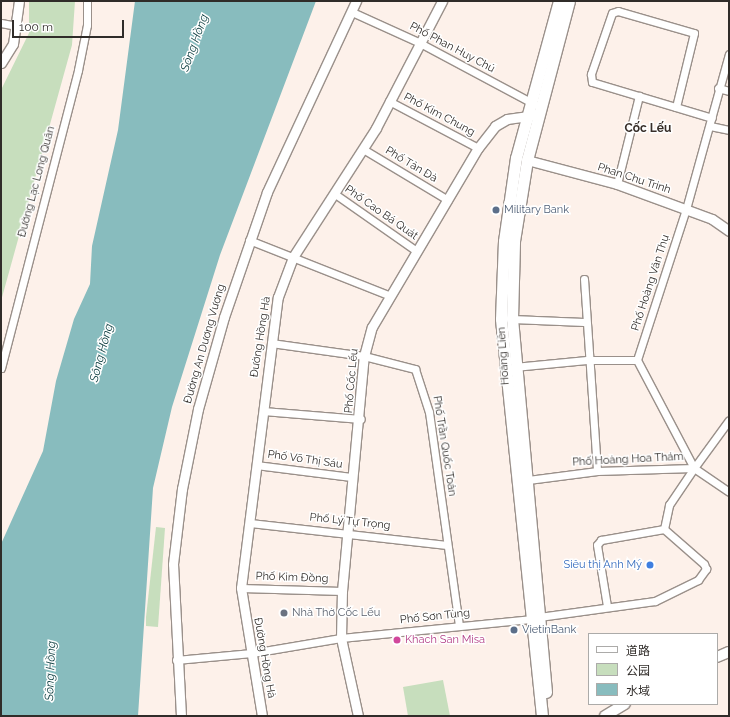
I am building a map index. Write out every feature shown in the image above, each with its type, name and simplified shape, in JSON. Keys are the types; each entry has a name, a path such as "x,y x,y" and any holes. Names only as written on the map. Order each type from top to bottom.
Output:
{"main road":[{"name":"Hoàng Liên","path":"549,716 534,618 516,481 508,367 504,241 559,1"},
{"name":"Hoàng Liên","path":"535,110 569,1"},
{"name":"Hoàng Liên","path":"522,159 514,241 512,319 508,367 528,480 534,618 542,716"},
{"path":"516,481 528,480"},
{"path":"718,657 729,652"},
{"path":"605,716 624,705"}],"street":[{"path":"1,63 13,44 17,26 19,1"},
{"name":"Đường Lạc Long Quân","path":"1,368 78,70 86,25 87,1"},
{"name":"Đường An Dương Vương","path":"181,716 176,660 173,564 187,457 218,339 249,240 273,179 356,1"},
{"name":"Đường Hồng Hà","path":"262,716 241,588 250,523 262,411 278,297 293,257 363,149 418,42 442,1"},
{"name":"Phố Phan Huy Chú","path":"352,12 418,42 535,110"},
{"path":"676,107 694,33 615,12 609,18 591,79 676,107 729,130"},
{"path":"1,23 17,26"},
{"name":"Phố Hoàng Văn Thụ","path":"637,360 686,209 711,122 718,88 729,54"},
{"path":"718,88 729,91"},
{"path":"617,184 639,96"},
{"name":"Phố Kim Chung","path":"389,101 478,148"},
{"name":"Phố Cốc Lếu","path":"358,716 341,638 342,591 351,477 360,419 364,356 372,327 388,295 415,250 448,200 478,148 495,126 535,110"},
{"name":"Phố Tản Đà","path":"363,149 448,200"},
{"name":"Phan Chu Trinh","path":"522,159 617,184 686,209 729,231"},
{"name":"Phố Cao Bá Quát","path":"335,194 415,250"},
{"path":"249,240 388,295"},
{"path":"584,278 584,322 597,470"},
{"path":"512,319 584,322"},
{"name":"Phố Trần Quốc Toản","path":"271,343 364,356 410,366 422,382 459,625"},
{"path":"508,367 587,360 637,360 694,468 729,492"},
{"path":"262,411 360,419"},
{"name":"Phố Hoàng Hoa Thám","path":"528,480 597,470 694,468 729,420"},
{"name":"Phố Võ Thị Sáu","path":"256,464 351,477"},
{"path":"607,606 599,542 664,529 669,505 694,468"},
{"name":"Phố Lý Tự Trọng","path":"250,523 346,532 448,545"},
{"name":"Phố Sơn Tùng","path":"176,660 252,653 341,638 534,618 607,606 655,601 703,575 704,564 664,529"},
{"name":"Phố Kim Đồng","path":"241,588 342,591"}],"green space":[{"path":"29,1 75,1 72,45 1,301 1,90 29,33"},
{"path":"156,527 165,528 158,627 146,626"},
{"path":"443,680 450,716 408,716 403,687"}],"water":[{"name":"Sông Hồng","path":"135,1 316,1 220,255 172,407 153,488 138,716 1,716 1,544 43,451 56,381 74,319 90,284 92,246 118,130"}],"place":[{"name":"Military Bank","path":"496,210"},
{"name":"Siêu thị Anh Mỹ","path":"650,565"},
{"name":"Nhà Thờ Cốc Lếu","path":"284,613"},
{"name":"VietinBank","path":"514,630"},
{"name":"Khach San Misa","path":"397,640"}],"district":[{"name":"Cốc Lếu","path":"648,129"}]}
